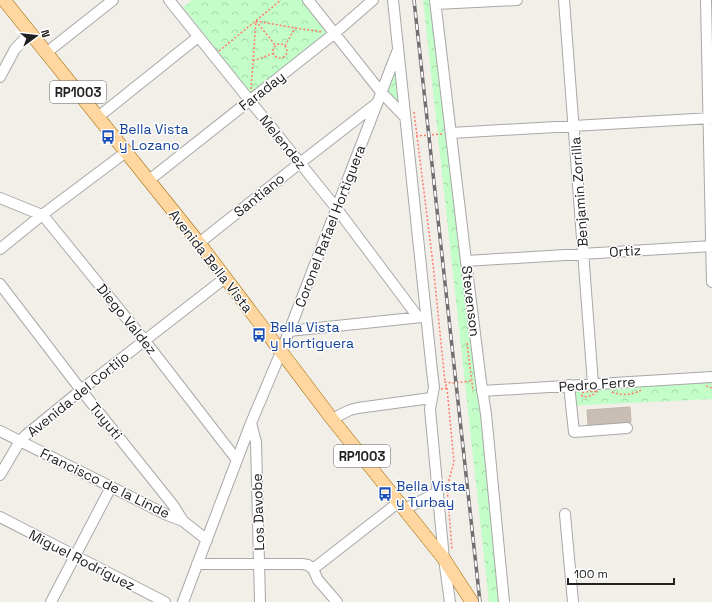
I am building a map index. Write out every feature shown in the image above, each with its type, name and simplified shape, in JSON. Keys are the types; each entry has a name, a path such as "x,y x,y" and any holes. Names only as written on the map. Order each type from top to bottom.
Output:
{"main road":[{"name":"Avenida Bella Vista","path":"4,0 198,243 332,419 402,505 448,558 472,602"}],"street":[{"path":"46,53 113,0"},
{"name":"Melendez","path":"169,0 300,162 422,317"},
{"path":"308,0 381,92 405,117"},
{"name":"Faraday","path":"148,181 335,33 373,0"},
{"path":"393,0 405,117 412,137 422,317 432,371 432,394 430,409 438,492 448,558 450,602"},
{"path":"436,2 517,0"},
{"name":"Benjamin Zorrilla","path":"564,0 593,384"},
{"path":"706,0 710,118 712,282"},
{"name":"Stevenson","path":"436,2 466,261 487,421 504,602"},
{"path":"0,77 14,49 30,33"},
{"path":"98,117 198,37"},
{"name":"Coronel Rafael Hortiguera","path":"183,602 251,423 281,352 398,50"},
{"name":"Santiano","path":"198,243 376,104"},
{"path":"451,133 710,118"},
{"path":"0,249 42,215 126,152"},
{"name":"Diego Valdez","path":"0,198 42,215 145,341 237,460"},
{"name":"Ortiz","path":"466,261 711,246"},
{"name":"Avenida del Cortijo","path":"0,475 20,441 26,435 81,390 225,278"},
{"name":"Tuyuti","path":"0,284 81,390 173,505 183,521"},
{"path":"289,331 422,317"},
{"name":"Pedro Ferre","path":"482,387 593,384 712,376"},
{"path":"569,385 574,432 627,428"},
{"path":"332,419 350,410 358,408 432,394"},
{"name":"Los Davobe","path":"251,423 256,442 260,602"},
{"name":"Francisco de la Linde","path":"0,431 111,487 183,521 207,540"},
{"path":"51,602 111,487"},
{"path":"312,569 402,505 438,492"},
{"path":"565,514 572,602"},
{"name":"Miguel Rodríguez","path":"0,517 165,602"},
{"path":"197,564 308,565 318,580 337,602"}],"path":[{"path":"214,55 281,0"},
{"path":"256,21 335,33"},
{"path":"256,21 276,46"},
{"path":"250,100 256,21"},
{"path":"274,53 279,58 285,56 287,50 285,46 295,28"},
{"path":"276,46 281,44 285,46"},
{"path":"274,53 274,48 276,46"},
{"path":"253,61 274,53"},
{"path":"413,106 412,137 447,388 454,462 447,487 448,558"},
{"path":"412,137 451,133"},
{"path":"445,382 482,387"},
{"path":"432,394 447,388"},
{"path":"609,390 618,394 627,394 637,392 644,388"}],"green space":[{"path":"192,0 303,0 328,34 251,94 183,7"},
{"path":"423,0 433,0 480,389 503,602 489,602"},
{"path":"396,68 400,100 396,102 386,92"},
{"path":"712,381 712,399 566,406 565,390"}],"building":[{"path":"630,407 631,422 588,425 587,410"}],"railway":[{"path":"414,0 480,602"}],"place":[{"name":"Bella Vista y Lozano","path":"108,137"},
{"name":"Bella Vista y Hortiguera","path":"259,335"},
{"name":"Bella Vista y Turbay","path":"385,494"}]}
